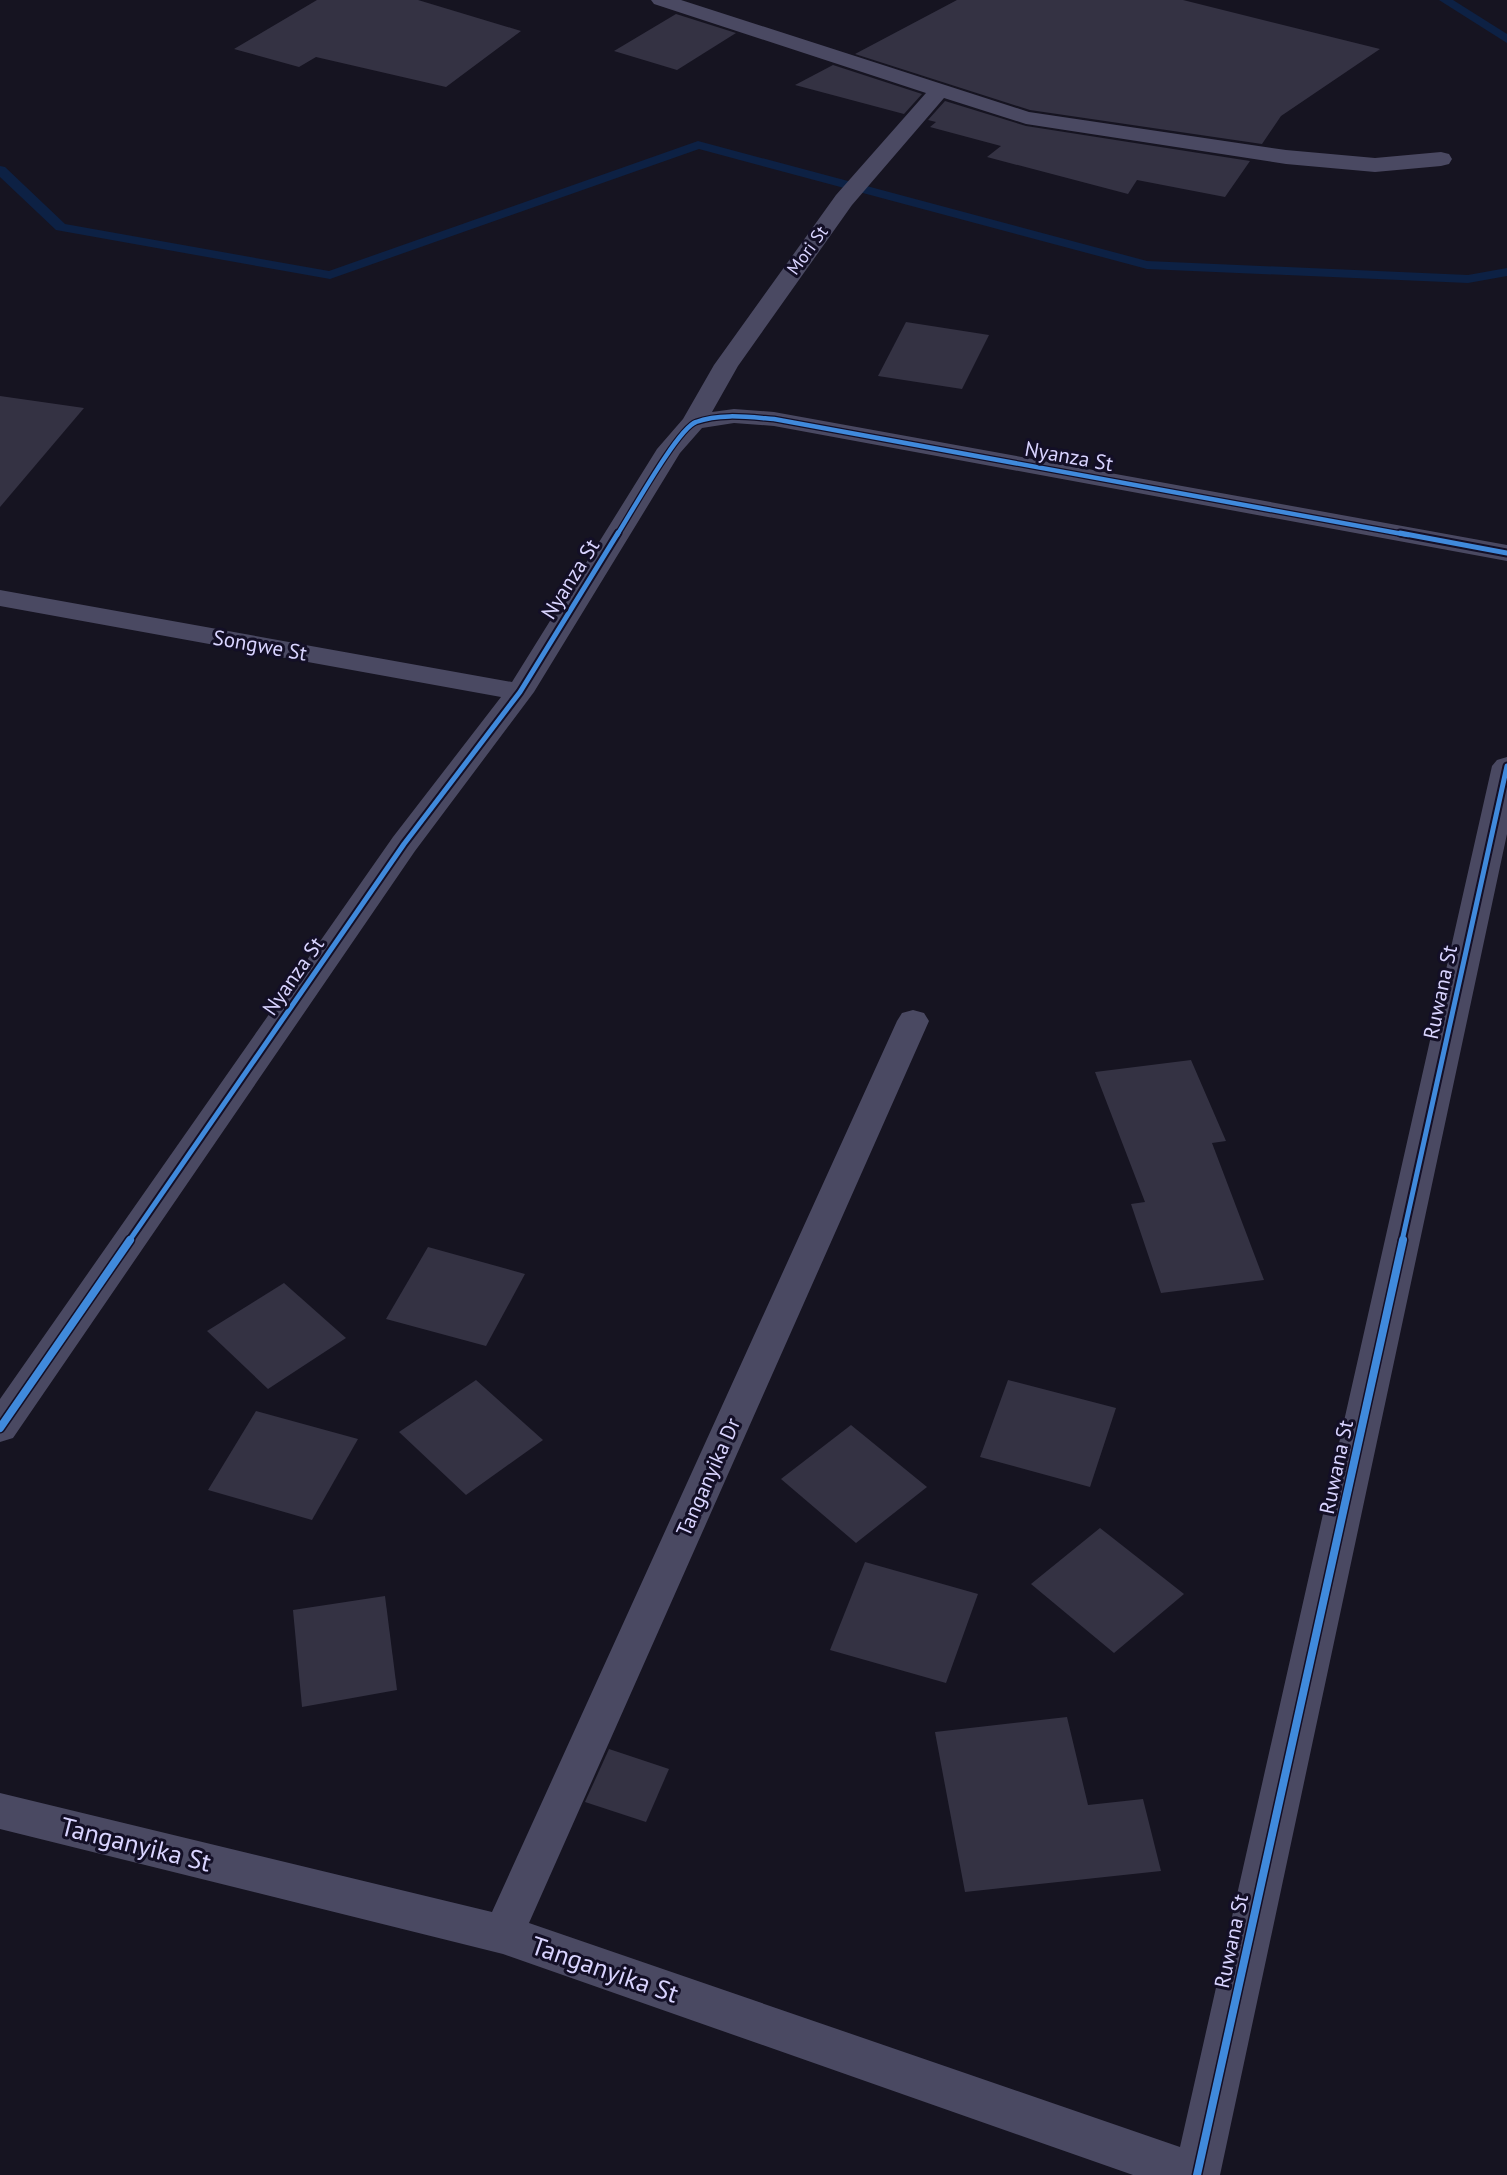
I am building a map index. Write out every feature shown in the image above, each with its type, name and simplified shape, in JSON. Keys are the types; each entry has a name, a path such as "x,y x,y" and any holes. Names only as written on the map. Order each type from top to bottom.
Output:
{"street":[{"path":"670,3 1026,118 1286,157 1375,165 1441,159"},
{"name":"Mori St","path":"694,423 726,365 844,200 939,91"},
{"name":"Nyanza St","path":"0,1428 404,844 520,692 670,448 694,423 734,416 774,419 1507,553"},
{"name":"Songwe St","path":"0,598 520,692"},
{"name":"Ruwana St","path":"1197,2175 1507,766"},
{"name":"Tanganyika Dr","path":"503,1934 913,1021"},
{"name":"Tanganyika St","path":"0,1811 503,1934 1197,2175"}],"building":[{"path":"317,0 418,0 521,31 446,87 316,57 299,67 234,49"},
{"path":"957,0 1183,0 1380,49 1281,116 1262,144 1030,110 855,54"},
{"path":"676,14 736,33 677,70 614,51"},
{"path":"833,65 922,94 904,114 795,85"},
{"path":"945,101 1026,126 1250,161 1225,197 1137,180 1128,194 987,157 1001,146 930,127 936,122 928,120"},
{"path":"906,322 989,335 962,389 878,376"},
{"path":"0,396 84,408 0,507"},
{"path":"1191,1060 1226,1141 1212,1143 1264,1280 1161,1293 1131,1204 1145,1202 1095,1072"},
{"path":"428,1247 525,1274 486,1346 386,1319"},
{"path":"284,1283 346,1338 268,1389 207,1331"},
{"path":"476,1380 543,1440 466,1495 399,1432"},
{"path":"1008,1380 1116,1408 1090,1487 980,1457"},
{"path":"256,1411 358,1439 312,1520 208,1490"},
{"path":"851,1425 927,1487 856,1543 781,1479"},
{"path":"1100,1528 1184,1594 1114,1653 1031,1584"},
{"path":"865,1562 978,1594 946,1683 830,1650"},
{"path":"385,1596 397,1690 302,1707 293,1610"},
{"path":"1067,1717 1088,1805 1143,1799 1161,1871 965,1892 935,1732"},
{"path":"609,1749 669,1769 646,1822 585,1802"}],"waterway":[{"path":"1445,0 1507,39"},
{"path":"0,170 61,227 330,275 698,145 1147,265 1468,279 1507,272"}],"cycle path":[{"path":"0,1428 404,844 520,692 670,449 694,422 734,416 774,419 1507,553"},
{"path":"1197,2175 1507,766"}]}
